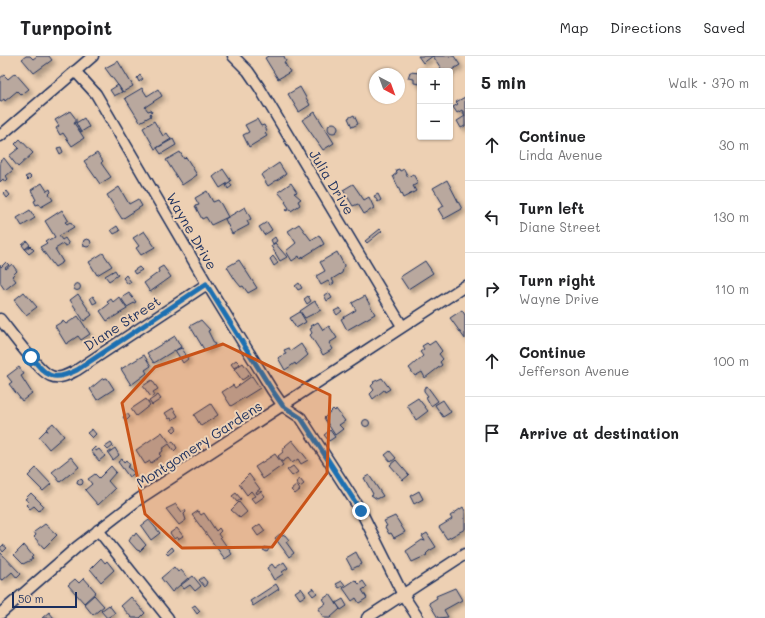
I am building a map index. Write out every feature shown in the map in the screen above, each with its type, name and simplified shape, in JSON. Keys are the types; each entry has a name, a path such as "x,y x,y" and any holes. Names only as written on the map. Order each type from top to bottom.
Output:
{"street":[{"path":"0,136 93,56"},
{"name":"Julia Drive","path":"233,56 248,71 259,87 402,326"},
{"name":"Wayne Drive","path":"75,71 96,94 206,284 283,406"},
{"name":"Diane Street","path":"0,319 41,369 51,376 63,377 77,370 206,284"},
{"name":"Montgomery Gardens","path":"0,614 98,530 139,499 465,286"},
{"path":"283,406 301,418 361,511 403,595 418,618"},
{"path":"98,530 168,618"},
{"path":"367,618 465,554"}],"highlighted area":[{"path":"223,344 330,395 327,473 272,547 182,548 145,514 122,403 155,367"}],"building":[{"path":"26,56 30,56 33,59 37,56 49,56 52,60 34,73 22,59"},
{"path":"268,56 284,56 286,61 284,62 290,72 278,79 265,58"},
{"path":"418,56 433,56 423,63"},
{"path":"433,56 454,56 460,65 453,69 441,68"},
{"path":"118,61 133,86 123,92 105,68"},
{"path":"410,72 417,73 417,84 414,83 414,79 408,78"},
{"path":"15,73 29,89 21,95 17,91 5,101 4,99 0,102 0,78 4,75 8,79"},
{"path":"140,75 143,79 139,82 137,78"},
{"path":"118,85 122,92 114,96 110,90"},
{"path":"300,87 310,105 299,112 288,94"},
{"path":"142,88 147,96 158,89 162,96 145,107 148,111 151,110 151,116 140,122 125,98"},
{"path":"465,97 465,116 462,110 457,113 453,107 458,104 456,102"},
{"path":"70,111 76,119 76,122 74,123 84,138 72,146 63,133 60,135 56,128 59,126 55,120"},
{"path":"315,112 334,143 323,150 302,120"},
{"path":"354,115 358,124 352,127 348,118"},
{"path":"465,116 465,126 461,128 457,121"},
{"path":"84,118 89,127 81,132 76,123"},
{"path":"257,119 261,126 264,125 267,131 265,133 267,136 249,147 243,135 249,132 245,125"},
{"path":"154,121 163,136 167,133 171,139 155,149 143,128"},
{"path":"331,123 335,123 337,124 337,132 331,133 328,130 328,126"},
{"path":"20,139 33,153 18,167 9,156 19,148 15,144"},
{"path":"173,139 176,145 161,154 157,148"},
{"path":"61,147 63,152 60,154 57,148"},
{"path":"180,152 184,159 186,157 197,175 182,185 166,160"},
{"path":"97,153 103,161 101,163 111,177 100,184 84,161"},
{"path":"4,158 13,170 6,176 8,179 5,182 3,179 0,182 0,161"},
{"path":"279,163 286,174 268,186 261,175"},
{"path":"223,169 231,181 220,188 213,177"},
{"path":"399,169 400,171 404,169 408,177 413,174 418,183 413,186 416,191 403,198 393,176 397,173 396,170"},
{"path":"29,175 31,177 28,180 25,177"},
{"path":"447,180 462,209 444,219 438,209 444,206 433,188"},
{"path":"42,183 47,191 50,189 51,192 49,194 53,200 41,207 39,204 36,205 34,201 36,200 31,190"},
{"path":"230,183 232,186 228,189 226,185"},
{"path":"291,183 297,192 294,193 301,199 298,201 300,205 291,211 290,209 286,211 289,208 285,202 286,201 278,192"},
{"path":"353,184 364,200 369,197 374,208 364,214 358,204 353,206 343,190"},
{"path":"119,187 129,204 138,199 142,206 122,219 107,195"},
{"path":"7,191 10,195 7,198 4,194"},
{"path":"207,191 213,202 218,200 228,217 211,225 206,217 202,219 195,206 199,205 195,198"},
{"path":"378,194 381,200 378,202 374,196"},
{"path":"245,207 251,219 247,221 249,225 232,234 225,219"},
{"path":"30,210 35,218 22,226 17,218"},
{"path":"62,210 68,220 65,222 67,224 70,222 74,227 59,236 62,240 65,238 69,244 66,246 63,244 55,249 63,262 55,267 40,247 47,243 45,241 48,239 51,240 55,237 45,221"},
{"path":"267,222 272,230 264,235 259,227"},
{"path":"299,224 311,240 319,235 324,244 300,259 299,256 292,261 286,251 296,243 288,231"},
{"path":"117,226 120,231 114,234 111,230"},
{"path":"380,229 382,231 367,243 365,241"},
{"path":"144,231 155,247 141,255 136,248 139,246 133,238"},
{"path":"275,237 277,241 273,244 271,240"},
{"path":"87,239 90,240 90,246 87,247 84,246 83,243 84,240"},
{"path":"27,241 30,245 25,249 22,245"},
{"path":"275,243 287,257 280,261 271,246"},
{"path":"30,246 34,250 29,254 25,250"},
{"path":"337,252 344,265 342,273 332,279 334,283 331,285 328,281 321,285 316,276 325,271 320,262"},
{"path":"103,253 112,266 97,275 89,262"},
{"path":"273,256 278,263 274,266 270,259"},
{"path":"239,260 257,288 248,293 243,286 241,287 236,281 227,267"},
{"path":"425,261 433,273 408,289 400,277"},
{"path":"6,262 9,265 5,268 6,269 12,264 17,271 12,276 16,281 5,290 0,283 0,265 1,267"},
{"path":"163,266 171,277 150,292 144,283 159,272 158,269"},
{"path":"139,267 142,270 135,274 133,271"},
{"path":"115,270 118,275 109,281 105,276"},
{"path":"126,275 131,282 128,284 123,278"},
{"path":"299,283 302,288 298,290 295,286"},
{"path":"77,284 80,287 77,290 74,287"},
{"path":"24,292 37,307 26,315 14,300"},
{"path":"129,293 136,302 127,307 121,298"},
{"path":"329,293 332,298 327,301 324,295"},
{"path":"78,294 92,315 84,321 70,300"},
{"path":"93,296 97,302 93,304 90,298"},
{"path":"308,296 311,301 307,304 304,299"},
{"path":"365,296 375,314 347,330 341,319 356,310 352,303"},
{"path":"119,297 127,309 107,321 100,311 109,304 107,302 111,299 113,302"},
{"path":"315,301 321,310 305,318 300,311"},
{"path":"340,308 342,311 337,315 334,311"},
{"path":"462,310 465,315 465,339 450,318"},
{"path":"300,312 306,322 296,328 290,318"},
{"path":"78,316 90,334 81,340 78,336 66,344 55,326 63,321 66,324"},
{"path":"201,320 210,330 208,331 215,345 205,351 190,326"},
{"path":"318,322 323,330 329,326 337,338 329,343 333,349 323,355 310,335 312,333 310,329 312,328 311,326"},
{"path":"175,336 181,347 176,350 182,348 188,359 183,363 175,350 154,363 147,353"},
{"path":"435,341 442,351 439,354 443,359 440,362 442,365 425,378 422,372 415,376 409,368 423,356 420,352 424,349 422,346 427,343 429,345"},
{"path":"301,344 308,355 296,365 295,363 285,370 278,358 286,354 284,350 289,348 291,351"},
{"path":"144,355 151,366 145,370 147,373 131,385 121,369"},
{"path":"236,360 240,364 234,368 231,364"},
{"path":"243,363 251,374 242,380 234,369"},
{"path":"19,367 24,374 21,376 32,393 22,401 9,384 12,382 7,376"},
{"path":"252,376 260,388 231,406 222,392 233,385 235,388"},
{"path":"107,378 114,389 97,400 90,389 102,379"},
{"path":"382,378 390,389 385,392 384,390 373,399 370,394 374,390 371,386 374,383 373,382"},
{"path":"152,380 158,389 153,392 155,395 151,397 143,386"},
{"path":"427,386 438,401 431,406 426,397 428,396 424,391 424,388"},
{"path":"158,395 161,399 152,405 149,401"},
{"path":"418,398 428,411 416,420 407,405"},
{"path":"146,399 150,405 136,416 131,409"},
{"path":"443,400 451,412 443,417 435,405"},
{"path":"211,404 218,415 201,426 194,415"},
{"path":"173,408 178,416 172,420 171,418 169,419 165,413"},
{"path":"333,409 335,411 336,409 345,421 339,425 343,429 335,435 324,418"},
{"path":"127,413 130,417 126,421 123,417"},
{"path":"366,419 369,420 369,426 366,427 363,426 362,423 363,420"},
{"path":"53,423 64,436 49,449 39,437 46,430 48,431 46,429"},
{"path":"175,426 177,429 174,432 171,429"},
{"path":"92,429 96,434 92,438 87,433"},
{"path":"330,430 335,437 329,441 324,435"},
{"path":"162,432 170,443 173,441 177,448 174,451 169,444 162,449 163,451 159,454 161,456 151,463 150,461 145,464 136,450"},
{"path":"292,440 308,460 301,464 298,459 292,463 288,458 282,462 278,456 283,452 282,450 286,447 285,446"},
{"path":"111,443 113,446 108,450 105,447"},
{"path":"95,447 96,451 99,449 105,456 99,461 91,451"},
{"path":"115,448 119,455 113,460 108,453"},
{"path":"390,451 396,458 391,462 385,455"},
{"path":"275,454 283,465 263,479 255,467"},
{"path":"71,457 79,467 60,482 52,472"},
{"path":"122,459 124,462 126,460 130,465 127,467 135,473 129,477 118,462"},
{"path":"396,460 409,475 403,480 390,465"},
{"path":"111,466 116,472 108,481 115,489 98,505 85,490 92,484 88,479 95,474 99,478"},
{"path":"293,466 298,472 292,476 287,470"},
{"path":"36,468 51,484 43,491 28,476"},
{"path":"249,474 260,489 256,492 257,494 261,491 265,496 255,503 251,498 255,496 251,491 247,495 239,484"},
{"path":"369,475 383,496 377,499 371,495 373,494 364,478"},
{"path":"80,479 83,482 80,485 77,482"},
{"path":"300,479 304,484 300,487 296,482"},
{"path":"297,485 300,490 295,494 291,490"},
{"path":"419,491 423,499 414,504 410,496"},
{"path":"31,493 43,505 39,511 34,506 30,509 26,505 29,502 25,499"},
{"path":"236,493 241,499 237,502 232,496"},
{"path":"239,502 247,512 240,518 231,510"},
{"path":"176,504 182,512 185,510 186,512 184,514 186,520 179,525 166,509"},
{"path":"463,507 465,511 465,529 447,539 439,527 452,519 450,516"},
{"path":"198,511 201,515 204,513 216,531 219,528 221,531 218,534 232,554 225,559 192,515"},
{"path":"395,516 405,532 394,538 391,533 389,534 385,527 387,526 384,521"},
{"path":"149,520 160,533 151,540 141,526"},
{"path":"45,524 57,535 44,548 34,537 36,535 34,532"},
{"path":"260,524 265,531 258,536 253,529"},
{"path":"177,528 183,536 178,539 177,537 174,539 170,533"},
{"path":"136,533 146,545 140,551 137,550 129,541 133,534 134,536"},
{"path":"427,533 436,547 429,551 426,554 427,555 412,562 406,551 422,540 425,541 422,536"},
{"path":"280,534 282,536 285,535 289,540 286,542 294,553 289,557 275,538"},
{"path":"3,545 7,548 3,552 0,548"},
{"path":"24,545 33,556 31,558 33,559 23,564 14,555"},
{"path":"172,547 174,550 168,555 166,553"},
{"path":"265,547 269,549 267,552 263,550"},
{"path":"0,552 21,574 17,578 12,572 3,580 0,579"},
{"path":"356,552 362,564 352,569 346,558"},
{"path":"101,558 105,563 107,561 114,570 101,582 90,569"},
{"path":"284,562 288,568 282,572 283,574 274,580 267,568 272,564 275,568"},
{"path":"174,567 178,572 181,570 188,578 172,592 161,578"},
{"path":"193,576 201,586 195,591 190,585 184,589 181,585"},
{"path":"203,577 207,582 205,587 199,580"},
{"path":"84,578 96,592 84,603 68,585 75,579 79,583"},
{"path":"355,580 359,584 363,581 367,587 362,590 367,598 359,603 356,598 352,601 343,588"},
{"path":"342,581 345,585 339,588 336,584"},
{"path":"276,584 279,589 253,606 250,601"},
{"path":"301,588 306,595 300,599 295,592"},
{"path":"313,588 317,593 313,596 309,591"},
{"path":"455,588 462,600 444,610 448,617 438,618 429,603 437,598 436,596"},
{"path":"330,594 340,609 330,618 324,618 318,609 326,603 323,599"},
{"path":"94,595 104,606 93,615 84,604"},
{"path":"131,597 145,613 140,618 132,618 121,606"},
{"path":"343,599 347,606 341,610 336,603"},
{"path":"109,605 115,613 107,618 101,611"},
{"path":"195,605 200,611 197,614 192,607"},
{"path":"49,612 54,618 42,618"}],"route":[{"path":"31,357 41,369 51,376 63,377 77,370 206,284 272,390 283,406 301,418 361,511"}]}
